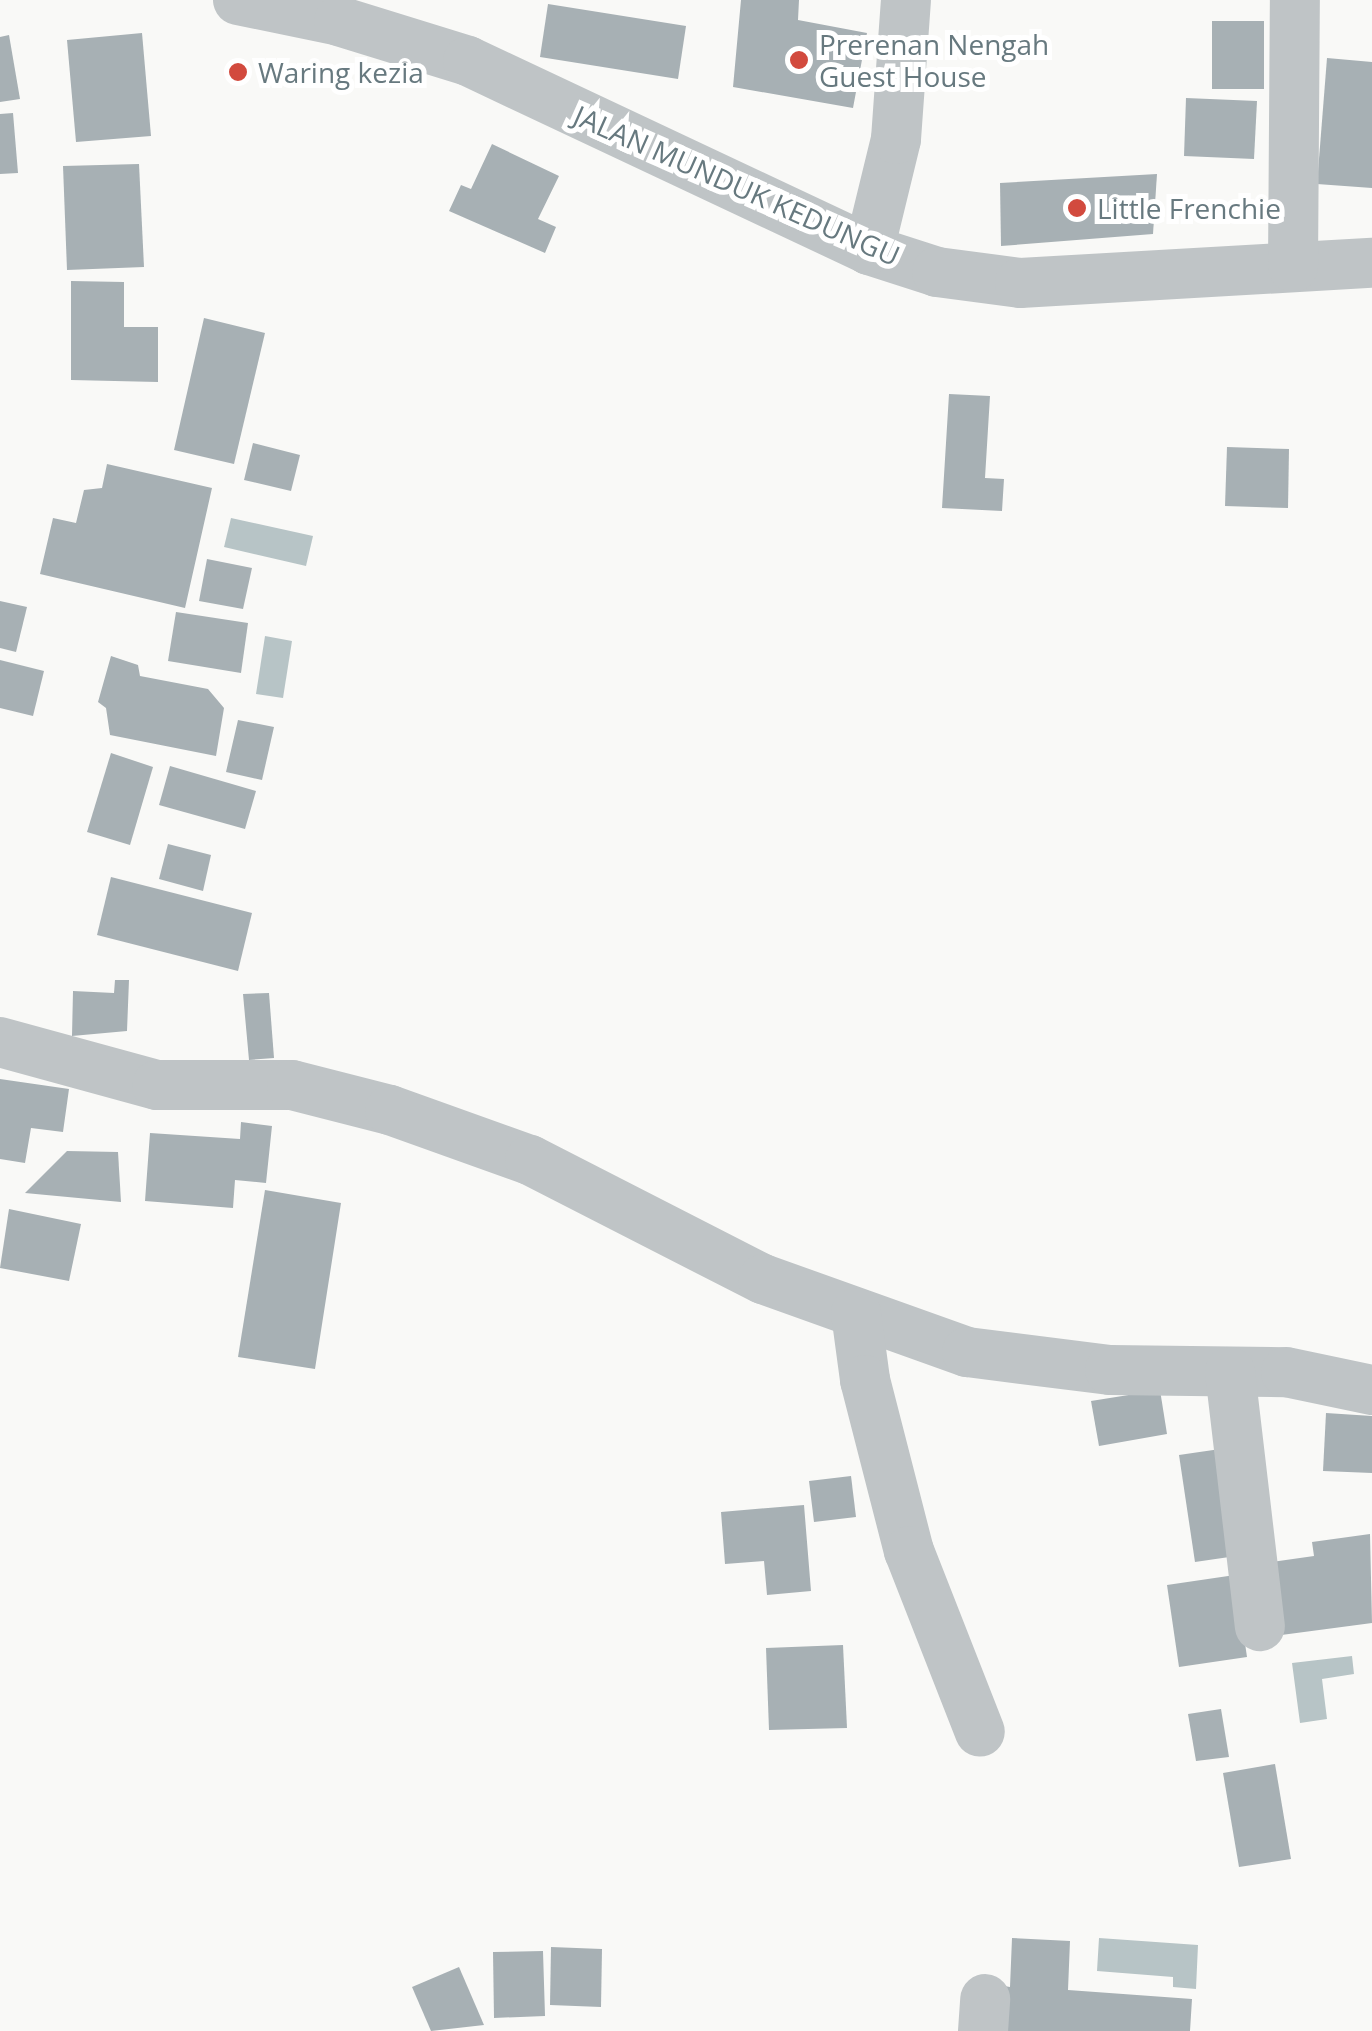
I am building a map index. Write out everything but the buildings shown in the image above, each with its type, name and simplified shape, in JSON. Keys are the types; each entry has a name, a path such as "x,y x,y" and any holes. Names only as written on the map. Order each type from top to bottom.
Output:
{"street":[{"name":"JALAN MUNDUK KEDUNGU","path":"238,0 396,19 468,61 869,250 937,272 1020,283 1372,263"},
{"path":"869,250 896,139 906,0"},
{"path":"1292,267 1295,0"},
{"path":"0,1042 157,1085 292,1085 390,1110 530,1160 691,1246 856,1314 968,1352 1110,1370 1286,1372 1372,1390"},
{"path":"856,1314 865,1380 909,1551 980,1732"},
{"path":"1230,1372 1260,1626"}],"shaded area":[{"path":"231,518 313,536 306,566 224,547"},
{"path":"265,636 292,641 283,698 256,694"},
{"path":"1352,1656 1354,1674 1322,1679 1327,1719 1300,1723 1292,1663"},
{"path":"1099,1938 1198,1945 1196,1989 1173,1987 1173,1977 1097,1971"}],"place":[{"name":"Prerenan Nengah Guest House","path":"799,60"},
{"name":"Waring kezia","path":"238,72"},
{"name":"Little Frenchie","path":"1077,208"}]}
